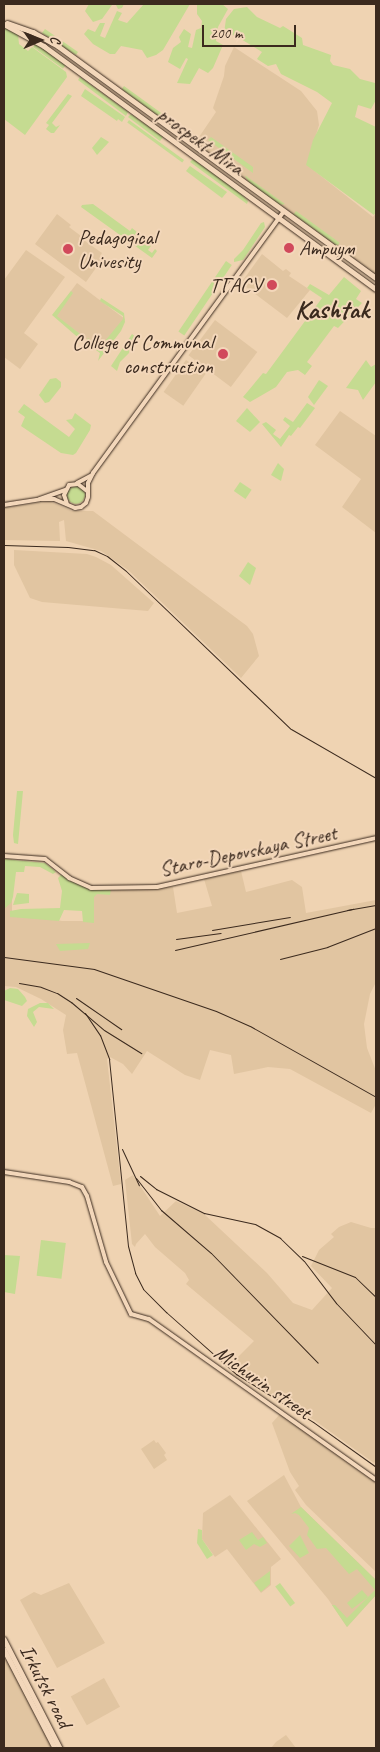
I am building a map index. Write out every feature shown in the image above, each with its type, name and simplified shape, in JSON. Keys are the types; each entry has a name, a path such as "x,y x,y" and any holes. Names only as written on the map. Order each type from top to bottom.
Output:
{"main road":[{"name":"prospekt Mira","path":"4,23 24,28 48,40 376,278"},
{"name":"prospekt Mira","path":"4,23 44,46 376,289"},
{"path":"131,111 136,103"},
{"path":"190,154 195,147"},
{"path":"4,504 54,499 68,506 81,507 87,500 88,483 92,474 284,211"},
{"path":"326,252 331,246"},
{"path":"354,272 358,266"},
{"path":"40,499 65,490 92,474"},
{"path":"74,484 83,486 88,493"},
{"path":"65,490 64,498 68,506"},
{"name":"Staro-Depovskaya Street","path":"4,856 45,860 69,878 90,888 157,887 376,838"},
{"name":"Michurin street","path":"4,1172 70,1182 82,1187 87,1196 106,1262 131,1314 139,1314 149,1319 376,1480"},
{"name":"Irkutsk road","path":"4,1638 60,1748"},
{"name":"Irkutsk road","path":"4,1649 55,1748"}],"shaded area":[{"path":"234,47 301,91 317,111 319,125 307,165 373,217 376,213 376,275 195,143 216,112 213,108 224,76 225,66"},
{"name":"Pedagogical Univesity","path":"57,214 71,225 69,227 85,239 85,241 102,253 100,256 103,258 86,282 35,244"},
{"path":"26,250 65,277 24,333 38,344 20,369 4,357 4,280"},
{"name":"ТГАСУ","path":"262,254 283,271 286,269 291,273 289,276 310,290 287,318 241,283"},
{"path":"77,283 125,319 101,350 54,314"},
{"name":"College of Communal construction","path":"215,320 257,352 231,387 189,355"},
{"path":"186,360 206,374 183,406 164,392"},
{"path":"340,411 376,436 376,533 342,507 361,479 315,445"},
{"path":"49,501 72,511 93,511 247,626 253,634 259,656 241,678 128,570 101,551 66,541 64,520 59,522 60,541 4,540 4,508"},
{"path":"14,550 87,554 96,557 111,565 154,603 148,611 42,602 30,598 14,565"},
{"path":"4,859 12,859 12,912 62,921 91,921 92,889 173,887 177,913 212,906 204,879 241,871 246,892 292,880 302,887 306,913 376,900 376,982 370,994 364,1024 367,1048 376,1071 376,1104 371,1113 290,1069 268,1067 234,1074 231,1055 210,1050 200,1080 185,1075 147,1051 132,1074 123,1064 110,1057 107,1059 121,1184 113,1186 77,1053 67,1054 63,1030 66,1015 41,999 16,987 4,986"},
{"path":"133,1175 160,1216 176,1201 204,1214 267,1273 293,1303 312,1310 332,1288 311,1266 319,1250 334,1237 331,1234 339,1227 351,1222 376,1228 376,1461 374,1463 314,1420 254,1385 229,1366 254,1341 186,1284 189,1280 185,1273 155,1247 145,1234 135,1247 132,1244 125,1180"},
{"path":"280,1414 376,1482 376,1572 306,1505 295,1490 299,1486 290,1472 272,1423"},
{"path":"154,1440 156,1443 158,1442 166,1453 164,1455 167,1460 154,1469 141,1449"},
{"path":"284,1475 301,1507 376,1580 376,1595 347,1627 328,1599 247,1501"},
{"path":"230,1495 281,1559 271,1567 271,1585 261,1593 227,1549 215,1557 202,1539 203,1513"},
{"path":"69,1583 105,1643 57,1668 20,1600 34,1592 41,1595"},
{"path":"4,1654 22,1690 53,1748 4,1748"},
{"path":"104,1678 120,1707 87,1725 71,1696"},
{"path":"286,1735 296,1748 271,1748 276,1742"}],"green space":[{"path":"89,4 124,4 122,8 118,9 116,5 112,5 102,19 93,22 85,11"},
{"path":"144,4 190,4 163,50 156,55 147,58 142,50 121,46 115,54 110,54 93,44 84,34 88,29 95,32 100,23 105,23 100,36 105,38 117,11 122,13 118,20 127,23"},
{"path":"197,4 222,4 228,9 218,27 216,41 223,45 213,68 208,73 199,68 190,84 177,83 188,59 186,58 180,69 168,62 173,48 181,42 179,37 184,29 191,34 188,47 192,48 196,30 201,28 202,21 197,14"},
{"path":"247,7 257,17 280,28 283,26 302,38 303,45 331,55 330,61 333,65 350,69 360,79 375,83 376,100 371,109 358,105 355,117 376,127 376,212 374,215 306,165 313,140 332,103 317,92 281,74 276,64 268,66 257,59 262,52 236,36 224,33 226,19 234,9"},
{"path":"4,28 18,34 19,44 28,51 32,47 66,72 67,77 25,135 4,119"},
{"path":"45,29 78,52 76,55 42,33"},
{"path":"36,43 66,65 63,69 33,47"},
{"path":"80,77 128,112 126,116 78,80"},
{"path":"124,86 164,115 161,118 122,89"},
{"path":"85,89 125,117 122,122 118,119 117,121 81,96"},
{"path":"68,94 72,96 52,123 56,127 60,125 54,133 51,133 46,129 49,125 46,123"},
{"path":"131,114 163,137 160,141 128,117"},
{"path":"129,120 184,160 182,162 127,122"},
{"path":"101,137 109,142 97,155 92,148"},
{"path":"211,137 253,167 253,173 208,140"},
{"path":"193,159 240,193 248,201 247,204 190,162"},
{"path":"190,166 227,192 222,198 186,171"},
{"path":"245,176 285,204 280,205 249,183"},
{"path":"93,204 130,231 132,228 137,232 135,235 151,246 148,250 152,253 155,249 157,251 152,258 81,207 82,205"},
{"path":"296,211 340,243 337,246 294,214"},
{"path":"264,222 265,227 243,260 234,262 234,259 243,250 261,223"},
{"path":"226,261 232,265 184,335 178,331"},
{"path":"344,277 361,291 356,299 362,303 338,328 334,326 307,362 312,366 305,375 298,370 287,372 276,387 250,402 243,397 263,373 266,374 322,298 307,288 310,284 329,295"},
{"path":"71,291 73,293 57,316 84,337 82,341 52,315"},
{"path":"101,298 124,313 125,322 121,331 98,361 100,353 85,342 88,338 100,347 123,319 123,316 100,301"},
{"path":"132,334 137,338 130,344 129,353 120,362 117,371 111,366"},
{"path":"366,360 371,367 376,364 376,382 363,400 358,390 346,388"},
{"path":"56,378 61,382 61,387 49,402 45,403 39,395 50,379"},
{"path":"319,380 328,386 314,405 308,397"},
{"path":"307,403 315,408 300,428 298,427 291,436 289,435 281,447 262,424 266,422 276,430 273,434 280,439 290,426 283,420 285,417 293,422"},
{"path":"24,404 69,437 75,429 66,420 72,419 75,413 91,425 76,453 73,455 61,453 21,426 25,417 18,412"},
{"path":"247,408 260,422 250,432 236,421"},
{"path":"278,463 284,469 281,481 271,475"},
{"path":"240,482 252,490 245,499 234,491"},
{"path":"76,486 82,489 85,495 82,501 76,504 70,501 67,495 70,489"},
{"path":"248,562 256,568 250,585 239,576"},
{"path":"17,791 23,791 18,844 14,843 13,835"},
{"path":"4,859 45,863 56,872 53,874 40,867 25,866 24,872 16,872 13,897 11,903 4,909"},
{"path":"62,874 90,889 111,889 110,895 97,894 94,897 94,923 83,922 82,911 64,910 59,921 10,917 10,911 21,909 60,908 62,891 58,878"},
{"path":"17,893 29,894 29,903 13,905"},
{"path":"90,943 88,949 60,951 56,944"},
{"path":"10,988 18,989 25,997 27,1001 22,1006 4,1000 4,991"},
{"path":"40,1003 48,1003 54,1009 39,1007 33,1012 37,1022 34,1027 27,1016 28,1009"},
{"path":"41,1240 66,1243 61,1279 37,1276"},
{"path":"4,1255 20,1256 15,1294 4,1292"},
{"path":"301,1507 376,1580 376,1595 347,1627 332,1605 335,1605 347,1618 375,1590 357,1569 349,1574 326,1548 317,1549 307,1535 309,1528 299,1515 291,1514"},
{"path":"198,1529 202,1530 202,1539 213,1555 207,1559 197,1543"},
{"path":"252,1532 258,1540 263,1537 267,1543 260,1547 254,1544 246,1550 239,1540"},
{"path":"300,1535 309,1553 300,1558 289,1546"},
{"path":"270,1571 270,1584 261,1592 254,1583"},
{"path":"280,1583 295,1603 290,1607 275,1587"},
{"path":"362,1590 368,1597 352,1609 347,1603"}],"railway":[{"path":"4,545 68,547 94,550 107,556 126,571 291,729 376,778"},
{"path":"347,910 376,905"},
{"path":"175,950 353,909"},
{"path":"212,930 290,917"},
{"path":"280,959 327,947 376,928"},
{"path":"176,939 221,933"},
{"path":"4,957 94,969 216,1011 250,1026 376,1097"},
{"path":"19,983 41,987 57,993 71,1002 104,1030 141,1053"},
{"path":"76,998 121,1029"},
{"path":"85,1013 100,1035 109,1059 128,1246 135,1273 143,1289 236,1374 313,1422 376,1467"},
{"path":"122,1149 139,1185"},
{"path":"140,1176 156,1189 204,1213 255,1224 280,1238 304,1261 336,1303 376,1345"},
{"path":"136,1178 161,1210 211,1253 318,1363"},
{"path":"302,1256 355,1277 376,1297"}],"place":[{"name":"Атриум","path":"289,248"},
{"name":"Pedagogical Univesity","path":"68,249"},
{"name":"ТГАСУ","path":"272,285"},
{"name":"College of Communal construction","path":"223,354"}],"district":[{"name":"Kashtak","path":"332,310"}]}
